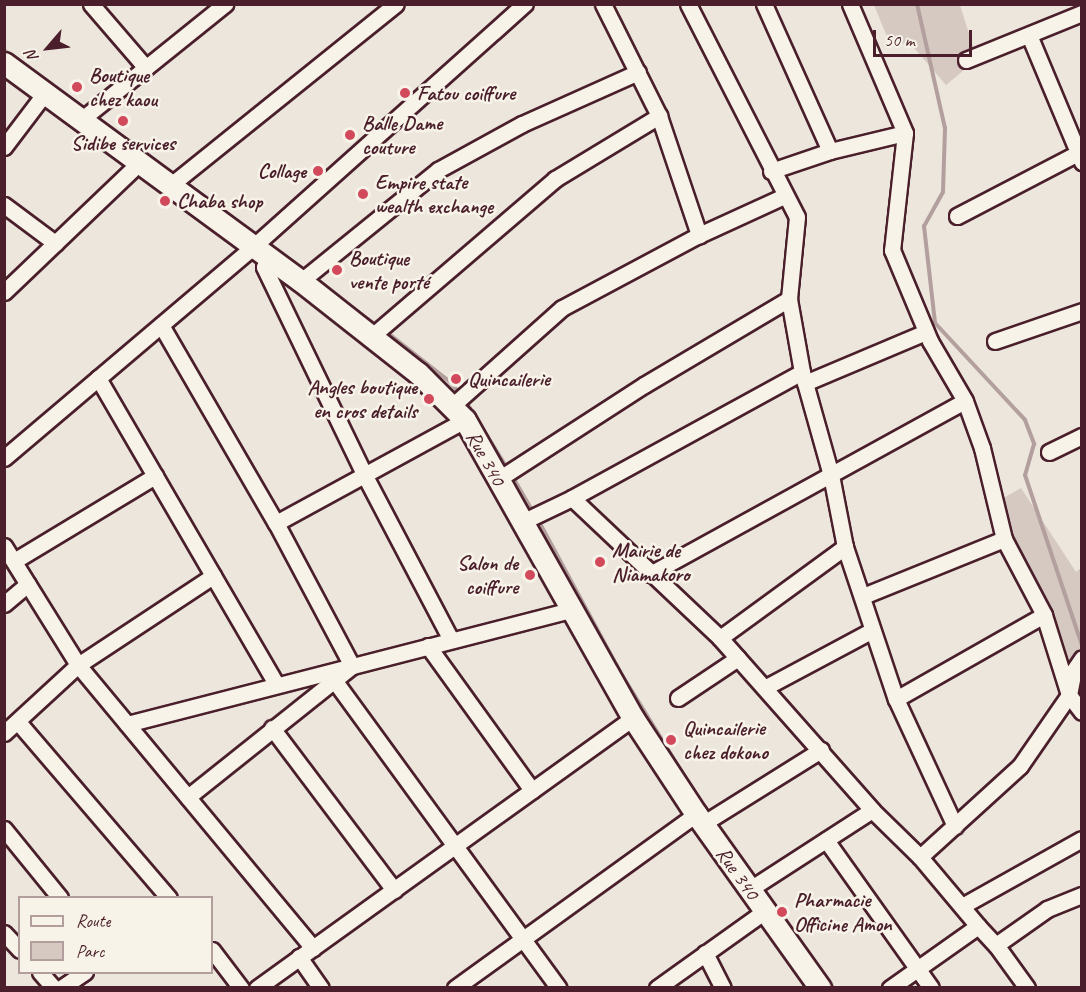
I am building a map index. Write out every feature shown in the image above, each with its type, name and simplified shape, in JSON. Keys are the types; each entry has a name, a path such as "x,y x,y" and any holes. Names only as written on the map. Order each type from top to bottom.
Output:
{"street":[{"path":"91,4 146,68"},
{"path":"172,184 396,4"},
{"path":"4,458 161,325 262,251 525,4"},
{"path":"603,4 659,116 699,235"},
{"path":"688,4 771,171 797,217 789,299 803,378 831,475 845,547 896,699 954,826"},
{"path":"764,4 830,151"},
{"path":"850,4 905,133 892,250 926,332 965,401 982,448 1005,539 1044,615 1069,695 1082,712"},
{"path":"82,119 146,68 214,8"},
{"path":"966,60 1082,13"},
{"path":"957,216 1080,158 1029,34"},
{"name":"Rue 340","path":"4,63 141,161 301,281 418,373 458,413 633,718 750,890 820,987"},
{"path":"301,281 438,171 522,124 638,72"},
{"path":"4,147 45,93"},
{"path":"372,336 555,179 659,116"},
{"path":"771,171 830,151 905,133"},
{"path":"4,292 141,161"},
{"path":"276,522 365,476 458,413 562,308 699,235 784,196"},
{"path":"4,205 56,243"},
{"path":"262,251 264,267 365,476 451,640"},
{"path":"497,480 644,385 789,299"},
{"path":"995,341 1082,311"},
{"path":"161,325 276,522 352,666"},
{"path":"522,522 803,378 926,332"},
{"path":"98,378 277,685"},
{"path":"650,574 965,401"},
{"path":"1049,452 1082,436"},
{"path":"14,561 155,476"},
{"path":"572,498 720,638 766,687 872,810 920,857 996,945 1027,987"},
{"path":"863,596 1005,539"},
{"path":"4,546 78,665 313,948"},
{"path":"720,638 845,547"},
{"path":"4,733 78,665 213,576"},
{"path":"4,604 28,584"},
{"path":"127,724 572,610"},
{"path":"896,699 1044,615"},
{"path":"766,687 872,631"},
{"path":"428,646 532,790"},
{"path":"678,698 738,658"},
{"path":"920,857 1020,766 1069,695 1078,664"},
{"path":"188,797 352,666"},
{"path":"334,680 559,987"},
{"path":"257,987 633,718"},
{"path":"18,722 168,896"},
{"path":"272,728 394,890"},
{"path":"455,987 700,818 821,750"},
{"path":"750,890 872,810"},
{"path":"4,829 59,896"},
{"path":"962,906 1082,839"},
{"path":"826,840 931,987"},
{"path":"996,945 1047,909 1082,895"},
{"path":"657,987 765,911"},
{"path":"890,987 978,926"},
{"path":"4,933 18,948"},
{"path":"213,951 241,987"},
{"path":"705,953 723,987"},
{"path":"299,957 321,987"},
{"path":"42,974 54,987"},
{"path":"61,987 82,974"}],"green space":[{"path":"874,5 960,5 977,59 946,85 910,43 890,44"},
{"path":"1021,488 1076,572 1081,568 1081,696 995,503"}],"waterway":[{"path":"917,4 945,128 943,192 924,226 935,323 1025,420 1034,444 1025,475 1082,645"},
{"path":"4,50 13,57"},
{"path":"56,88 86,110"},
{"path":"94,116 176,176"},
{"path":"182,180 233,218"},
{"path":"349,306 378,326"},
{"path":"384,330 449,381 461,395"},
{"path":"465,400 507,468"},
{"path":"511,474 533,512"},
{"path":"537,518 622,675 693,790"}],"place":[{"name":"Boutique chez kaou","path":"77,87"},
{"name":"Fatou coiffure","path":"405,93"},
{"name":"Sidibe services","path":"123,121"},
{"name":"Balle Dame couture","path":"350,135"},
{"name":"Collage","path":"318,171"},
{"name":"Empire state wealth exchange","path":"363,194"},
{"name":"Chaba shop","path":"165,201"},
{"name":"Boutique vente porté","path":"337,270"},
{"name":"Quincailerie","path":"456,379"},
{"name":"Angles boutique en cros details","path":"429,399"},
{"name":"Mairie de Niamakoro","path":"600,562"},
{"name":"Salon de coiffure","path":"530,575"},
{"name":"Quincailerie chez dokono","path":"671,740"},
{"name":"Pharmacie Officine Amon","path":"782,912"}]}
